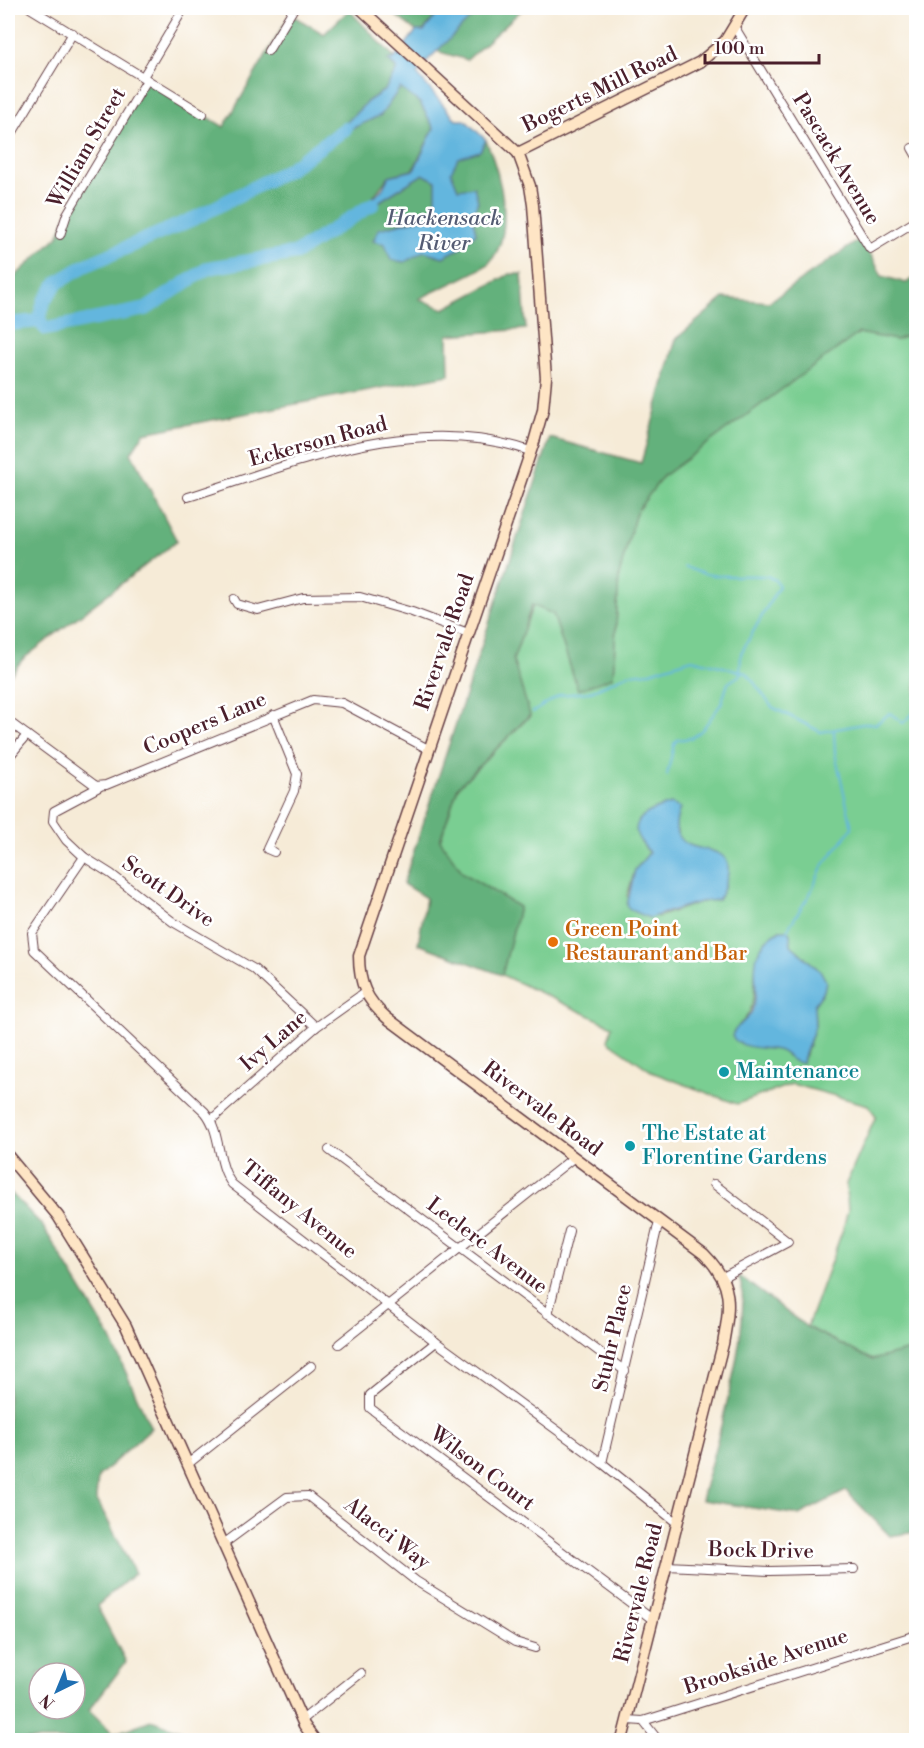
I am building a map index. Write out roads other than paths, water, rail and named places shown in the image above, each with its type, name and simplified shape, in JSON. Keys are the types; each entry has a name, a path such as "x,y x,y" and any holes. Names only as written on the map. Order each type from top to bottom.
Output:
{"street":[{"path":"30,8 203,114"},
{"name":"William Street","path":"60,235 67,213 184,8"},
{"path":"268,51 294,8"},
{"path":"360,8 518,153"},
{"name":"Bogerts Mill Road","path":"518,153 700,62 719,47 745,8"},
{"name":"Pascack Avenue","path":"734,26 870,249 916,221"},
{"path":"8,140 73,33"},
{"name":"Rivervale Road","path":"518,153 530,186 533,205 546,367 543,410 359,956 359,973 364,993 387,1018 704,1254 723,1277 729,1301 723,1344 622,1740"},
{"name":"Eckerson Road","path":"188,497 328,453 387,440 456,437 507,443 530,450"},
{"path":"234,599 237,604 258,610 303,598 360,597 412,612 468,633"},
{"name":"Coopers Lane","path":"101,786 304,703 332,701 351,707 428,749"},
{"path":"273,715 297,774 294,791 267,849 274,852"},
{"path":"8,721 91,784 101,786"},
{"path":"8,758 27,735"},
{"name":"Scott Drive","path":"101,786 57,808 53,816 66,840 84,857 111,874 173,922 254,969 316,1027"},
{"path":"84,857 32,933 34,950 211,1120"},
{"name":"Ivy Lane","path":"211,1120 316,1027 364,993"},
{"name":"Tiffany Avenue","path":"211,1120 225,1172 232,1184 436,1341 602,1463 677,1523"},
{"name":"Leclerc Avenue","path":"329,1150 624,1371"},
{"path":"8,1156 58,1216 114,1304 142,1357 222,1545 302,1720 315,1740"},
{"path":"339,1344 573,1158"},
{"path":"714,1184 788,1242 723,1277"},
{"name":"Stuhr Place","path":"602,1463 659,1221"},
{"path":"548,1314 569,1231"},
{"name":"Wilson Court","path":"436,1341 370,1395 370,1408 652,1619"},
{"path":"189,1463 311,1366"},
{"name":"Alacci Way","path":"222,1545 286,1497 308,1496 416,1581 515,1642 535,1648"},
{"name":"Bock Drive","path":"667,1566 770,1571 854,1569"},
{"name":"Brookside Avenue","path":"627,1720 643,1721 916,1635"},
{"path":"302,1720 361,1673"},
{"path":"643,1721 648,1731 658,1740"}],"water":[{"name":"Hackensack River","path":"442,8 481,8 427,61 417,74 456,120 465,120 486,140 480,151 458,158 451,172 458,189 474,187 478,201 472,216 476,233 459,249 443,257 424,251 405,262 391,260 385,244 373,241 379,229 423,218 436,207 436,181 423,174 359,214 383,188 389,176 414,170 434,128 420,103 400,88 381,115 330,139 368,101 385,90 397,69 388,60 395,58 416,31 424,31"},
{"path":"671,804 680,808 676,826 679,838 687,844 720,854 727,862 728,874 718,900 700,902 649,918 629,909 627,905 635,870 649,853 638,837 637,824 646,814"},
{"path":"780,930 787,930 790,934 791,945 821,972 826,981 824,991 814,1005 815,1026 802,1063 798,1063 781,1051 740,1044 732,1036 735,1029 752,1011 756,988 756,958 760,949"}],"waterway":[{"path":"39,321 44,301 57,283 84,266 195,218 289,169 345,129"},
{"name":"Hackensack River","path":"8,324 39,321 46,329 146,309 208,268 296,253 373,204"},
{"path":"667,775 674,744 677,740 691,738 702,730 721,704 728,683 740,675 741,653 779,586 775,580 767,576 704,574 684,566"},
{"path":"533,712 560,695 589,692 629,674 650,672 692,659 747,673 772,707 821,732 868,723 876,724 890,713 903,723 916,711"},
{"path":"787,930 810,894 822,867 852,828 835,753 834,731"}],"place":[{"name":"Green Point Restaurant and Bar","path":"553,942"},
{"name":"Maintenance","path":"724,1072"},
{"name":"The Estate at Florentine Gardens","path":"630,1146"}]}
